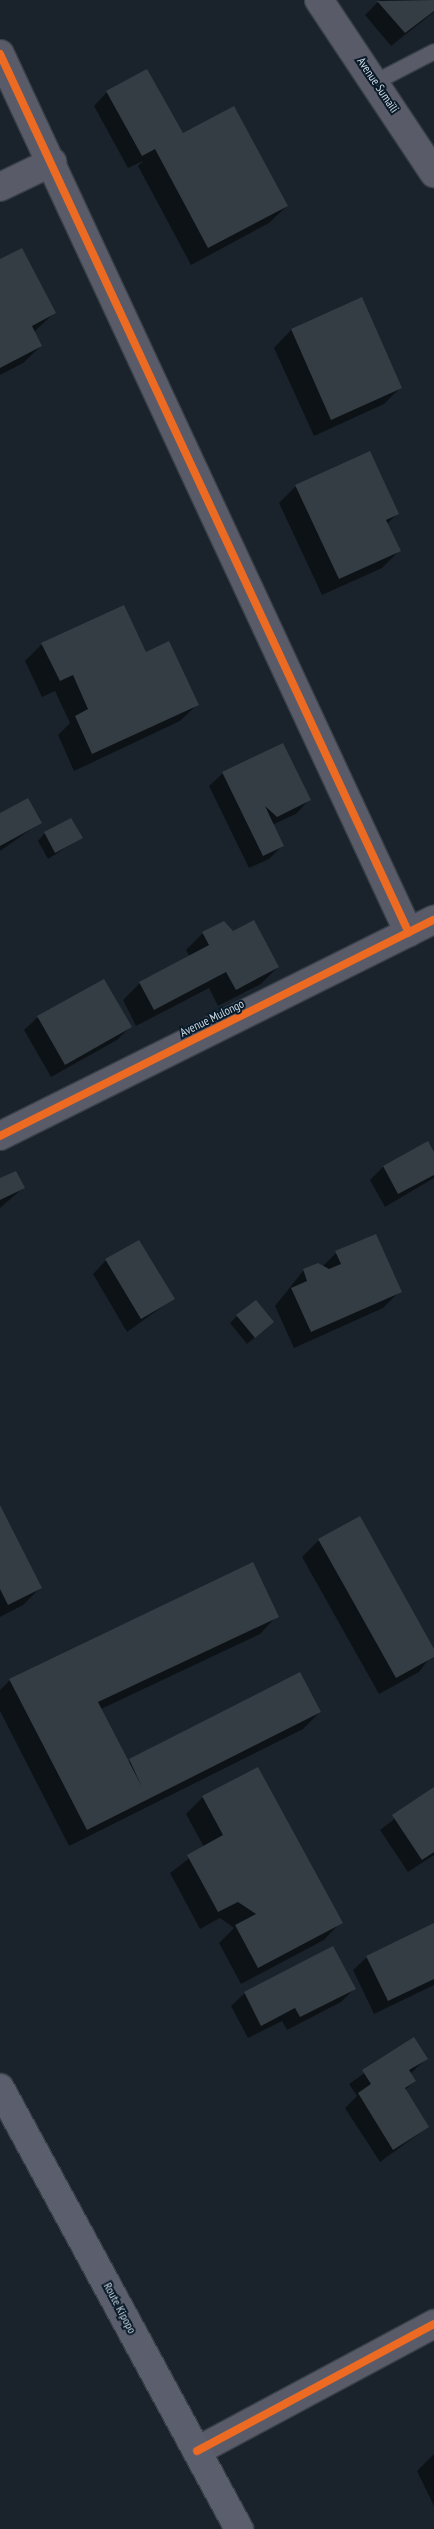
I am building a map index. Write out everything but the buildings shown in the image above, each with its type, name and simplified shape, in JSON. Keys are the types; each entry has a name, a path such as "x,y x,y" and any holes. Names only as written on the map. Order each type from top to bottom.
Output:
{"main road":[{"name":"Route Kipopo","path":"0,2088 239,2529"}],"street":[{"name":"Avenue Sumaïli","path":"319,0 376,81 434,173"},
{"path":"0,54 52,162 409,932"},
{"path":"0,187 52,162"},
{"name":"Avenue Mulongo","path":"0,1136 434,920"},
{"path":"196,2451 434,2324"}],"lane":[{"path":"376,81 434,51"}],"cycle path":[{"path":"0,54 409,933"},
{"path":"0,1136 434,920"},
{"path":"197,2451 434,2324"}]}
